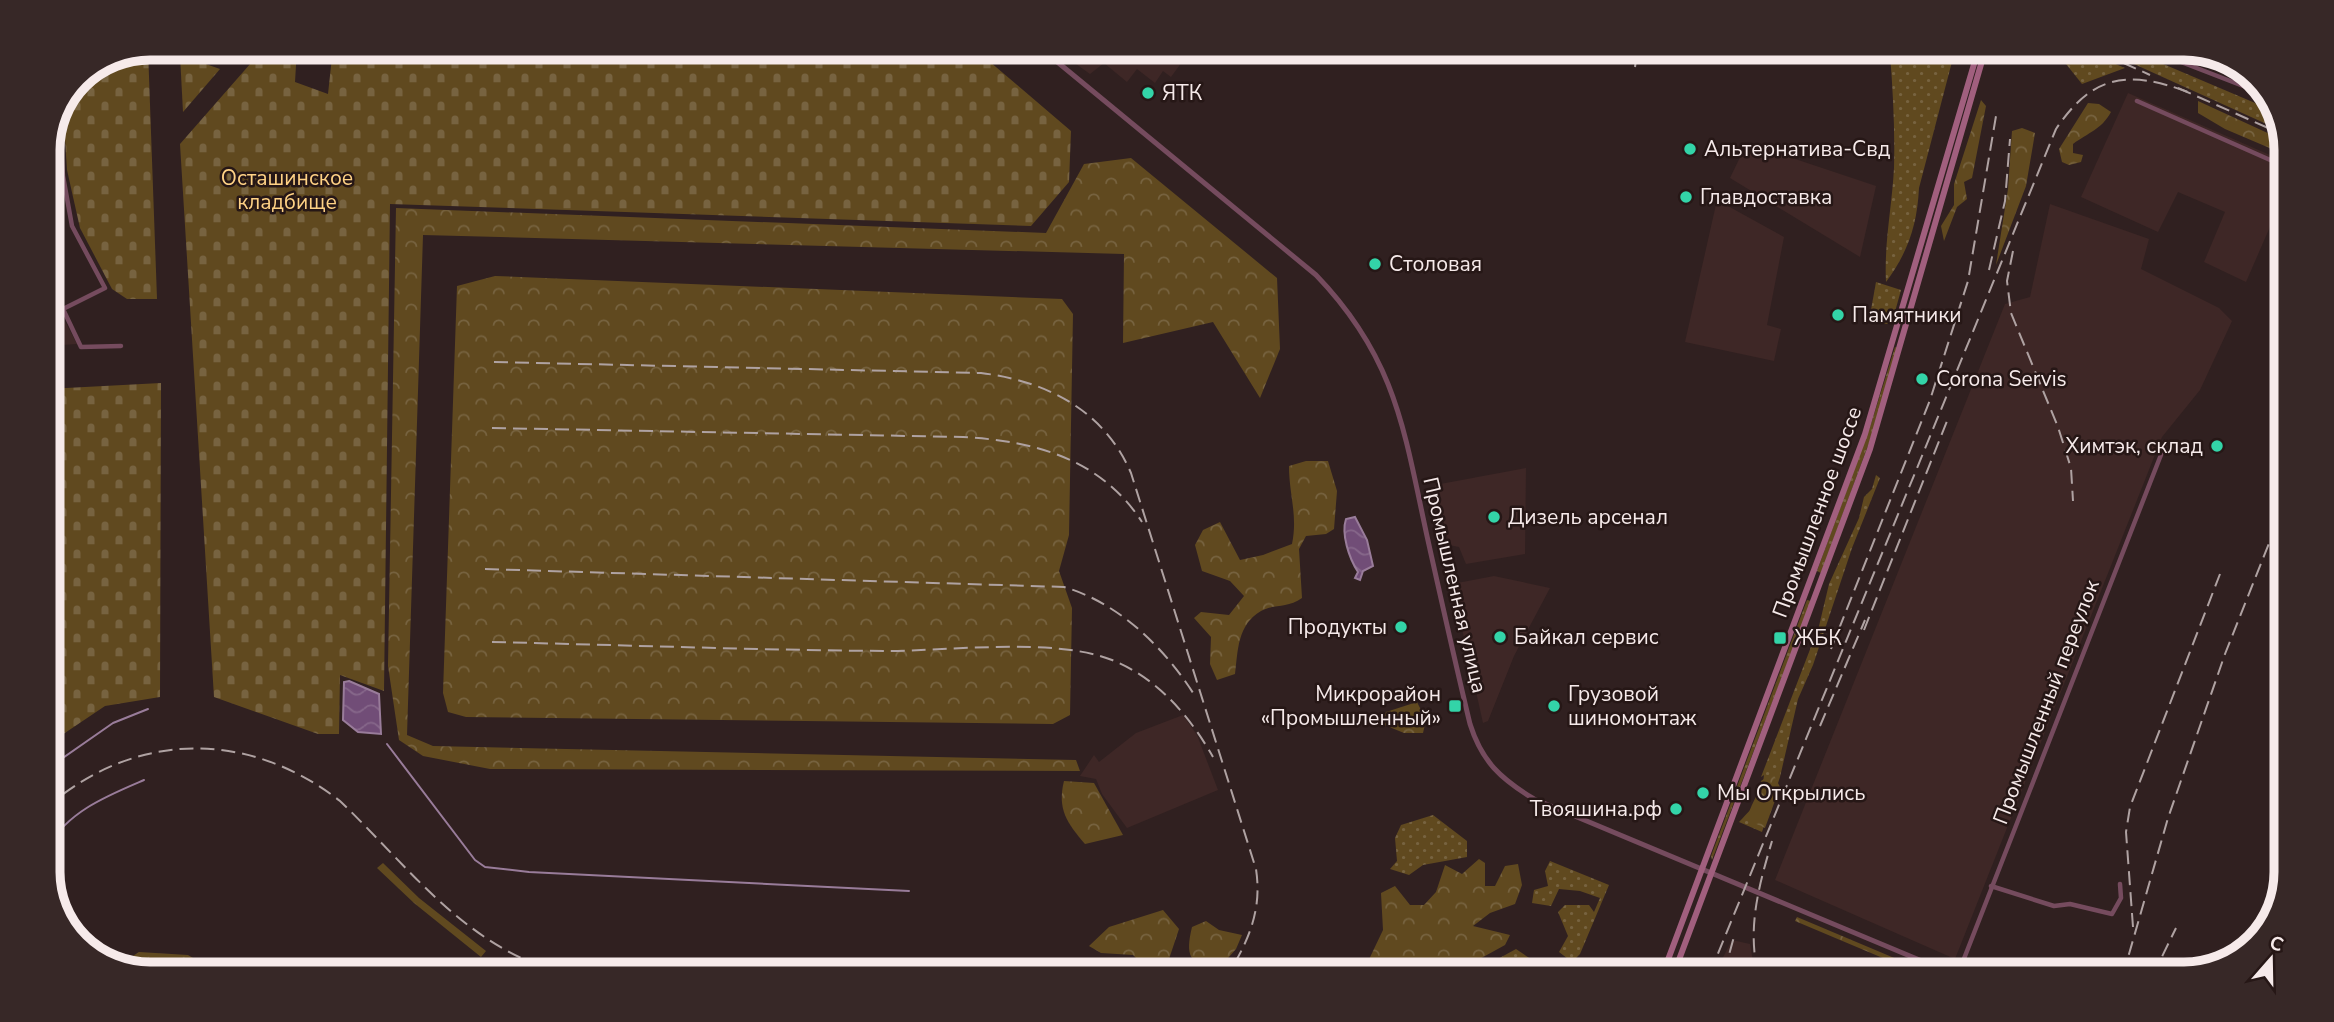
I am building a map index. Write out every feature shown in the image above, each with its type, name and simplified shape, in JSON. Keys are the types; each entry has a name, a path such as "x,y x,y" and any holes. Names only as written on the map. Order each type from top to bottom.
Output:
{"main road":[{"name":"Промышленное шоссе","path":"1667,962 1865,434 1976,59"},
{"name":"Промышленное шоссе","path":"1678,962 1870,449 1983,59"},
{"path":"1895,332 1905,335"},
{"path":"1808,588 1817,592"}],"street":[{"name":"Промышленная улица","path":"1054,59 1317,275 1346,309 1377,357 1401,416 1470,724 1487,763 1509,784 1534,799 1927,962"},
{"path":"2173,59 2251,89"},
{"path":"2137,101 2274,162"},
{"path":"61,141 63,176 72,226 105,288 63,309 81,347 121,346"},
{"name":"Промышленный переулок","path":"1961,962 2166,442"},
{"path":"1991,886 2054,906 2070,904 2112,914 2121,898 2120,884"}],"shaded area":[{"path":"1069,59 1184,59 1171,77 1163,71 1155,83 1137,69 1127,82 1104,63 1090,74"},
{"path":"2204,62 2219,66 2239,78"},
{"path":"2128,93 2274,157 2274,218 2246,282 2204,262 2225,212 2178,192 2158,232 2081,197"},
{"path":"1747,143 1876,186 1860,257 1730,178"},
{"path":"1717,200 1784,237 1767,325 1781,329 1774,361 1685,342"},
{"path":"2050,204 2149,239 2141,269 2219,308 2232,321 2200,390 2162,437 1955,959 1775,880 2005,304 2030,297"},
{"path":"60,312 77,344 60,345"},
{"name":"Дизель арсенал","path":"1526,468 1525,554 1466,564 1459,547 1449,545 1435,485"},
{"name":"Байкал сервис","path":"1494,576 1550,588 1514,656 1488,721 1483,723 1452,584"},
{"path":"1183,715 1197,735 1218,790 1127,828 1102,794 1096,779 1080,776 1094,755 1099,762 1136,733"},
{"path":"1732,940 1750,944 1753,962 1721,962"}],"green space":[{"path":"148,59 157,299 127,299 112,289 80,228 67,170 64,123 78,95 90,82 105,72 121,64"},
{"path":"180,59 191,59 220,69 183,112"},
{"name":"Осташинское кладбище","path":"254,59 296,59 295,82 328,94 332,59 987,59 1071,131 1069,182 1031,226 390,204 384,691 340,675 339,734 318,734 214,697 180,144"},
{"path":"1890,59 1953,59 1919,188 1913,227 1906,249 1886,282 1894,168"},
{"path":"2062,59 2104,59 2125,68 2082,84"},
{"path":"2123,59 2151,59 2263,106 2271,126"},
{"path":"1981,100 1986,106 1972,178 1964,182 1967,199 1957,207 1944,241 1941,226 1954,205 1954,184"},
{"path":"2198,101 2273,136 2274,150 2225,129 2198,113"},
{"path":"2088,103 2099,104 2111,112 2099,127 2073,144 2073,153 2083,155 2081,162 2069,165 2062,162 2059,149"},
{"path":"2022,128 2035,133 2026,186 1996,265 2008,189 2012,131"},
{"path":"1131,158 1277,278 1280,349 1260,398 1213,322 1123,343 1124,254 423,235 407,735 433,746 1076,760 1080,771 490,769 423,756 399,740 388,666 396,208 1046,233 1084,164"},
{"path":"495,276 1062,299 1073,314 1069,535 1059,571 1072,608 1070,715 1053,724 466,717 448,712 443,693 457,286"},
{"path":"1876,282 1901,290 1893,319 1887,324 1869,321"},
{"path":"1895,347 1898,348 1870,440 1821,573 1817,571 1871,424"},
{"path":"161,383 160,697 105,706 60,736 60,388"},
{"path":"1306,461 1328,461 1337,491 1334,529 1326,534 1306,536 1299,549 1302,598 1290,604 1265,609 1253,617 1240,639 1235,674 1217,680 1210,664 1211,637 1194,618 1201,612 1229,615 1244,596 1230,581 1202,571 1195,545 1203,530 1220,522 1240,560 1292,544 1294,514 1289,466"},
{"path":"1876,475 1880,478 1852,548 1813,665 1798,699 1780,777 1762,832 1739,822 1760,796 1764,775 1761,777 1819,626 1829,584 1859,518 1864,497 1872,489"},
{"path":"1807,600 1811,601 1712,860 1711,856"},
{"path":"1417,702 1426,720 1423,733 1404,733 1382,724 1386,712"},
{"path":"1773,773 1780,787 1765,828 1748,820 1761,781"},
{"path":"1064,781 1094,783 1123,835 1085,844 1065,815 1062,800"},
{"path":"1433,815 1467,841 1467,857 1423,865 1409,875 1390,869 1397,861 1395,838 1401,825"},
{"path":"1479,859 1485,863 1485,886 1495,886 1505,866 1518,864 1522,885 1515,904 1490,913 1473,926 1510,935 1505,945 1474,962 1368,962 1383,930 1381,893 1395,886 1410,905 1424,905 1436,892 1445,865 1462,874"},
{"path":"1550,861 1609,885 1580,954 1572,962 1559,952 1568,936 1558,912 1565,905 1589,905 1594,912 1600,898 1580,891 1559,889 1551,906 1532,903 1534,890 1548,886 1545,871"},
{"path":"383,863 419,898 486,951 481,957 414,903 377,868"},
{"path":"1163,910 1179,929 1168,962 1140,962 1133,955 1101,953 1089,946 1109,927"},
{"path":"1797,917 1904,962 1892,962 1795,921"},
{"path":"1206,921 1219,930 1242,935 1236,949 1225,962 1196,962 1192,958 1189,945 1192,927"},
{"path":"1516,949 1535,962 1492,962"},
{"path":"139,952 188,955 200,962 150,962 127,960"}],"water":[{"path":"1355,517 1367,540 1373,566 1363,571 1360,580 1355,578 1358,572 1349,553 1344,532 1346,519"},
{"path":"349,681 379,694 381,734 358,732 343,720 344,682"}],"waterway":[{"path":"60,760 113,723 148,709"},
{"path":"387,744 475,860 485,867 529,872 909,891"},
{"path":"60,830 90,806 144,780"}],"railway":[{"path":"1635,67 1636,59"},
{"path":"2115,59 2150,75"},
{"path":"1715,962 2056,129 2084,97 2098,87 2113,82 2147,81 2188,92"},
{"path":"2178,88 2272,130"},
{"path":"1831,649 1930,400 1968,281 1996,116"},
{"path":"1989,270 2005,201 2010,139"},
{"path":"2013,251 2007,281 2011,313 2058,427 2071,468 2073,501"},
{"path":"494,362 981,373 1028,383 1070,402 1089,416 1105,432 1131,473 1256,869 1256,910 1249,935 1235,962"},
{"path":"1864,630 1949,416"},
{"path":"492,428 990,439 1040,449 1086,468 1125,500 1142,522"},
{"path":"2127,962 2168,818 2225,654 2274,531"},
{"path":"485,569 1064,587 1103,604 1139,630 1170,661 1195,696"},
{"path":"2133,927 2126,832 2130,807 2220,574"},
{"path":"1820,726 1865,620"},
{"path":"492,642 885,651 1032,647 1088,653 1128,668 1157,688 1182,713 1213,757"},
{"path":"60,797 81,782 118,764 155,753 193,748 231,751 268,761 305,778 340,801 461,920 488,939 532,962"},
{"path":"1756,962 1756,907 1772,841"},
{"path":"2159,962 2176,928"},
{"path":"1727,962 1735,933"}],"place":[{"name":"ЯТК","path":"1148,93"},
{"name":"Альтернатива-Свд","path":"1690,149"},
{"name":"Главдоставка","path":"1686,197"},
{"name":"Столовая","path":"1375,264"},
{"name":"Памятники","path":"1838,315"},
{"name":"Corona Servis","path":"1922,379"},
{"name":"Химтэк, склад","path":"2217,446"},
{"name":"Дизель арсенал","path":"1494,517"},
{"name":"Продукты","path":"1401,627"},
{"name":"Байкал сервис","path":"1500,637"},
{"name":"ЖБК","path":"1780,638"},
{"name":"Микрорайон «Промышленный»","path":"1455,706"},
{"name":"Грузовой шиномонтаж","path":"1554,706"},
{"name":"Мы Открылись","path":"1703,793"},
{"name":"Твояшина.рф","path":"1676,809"}]}
